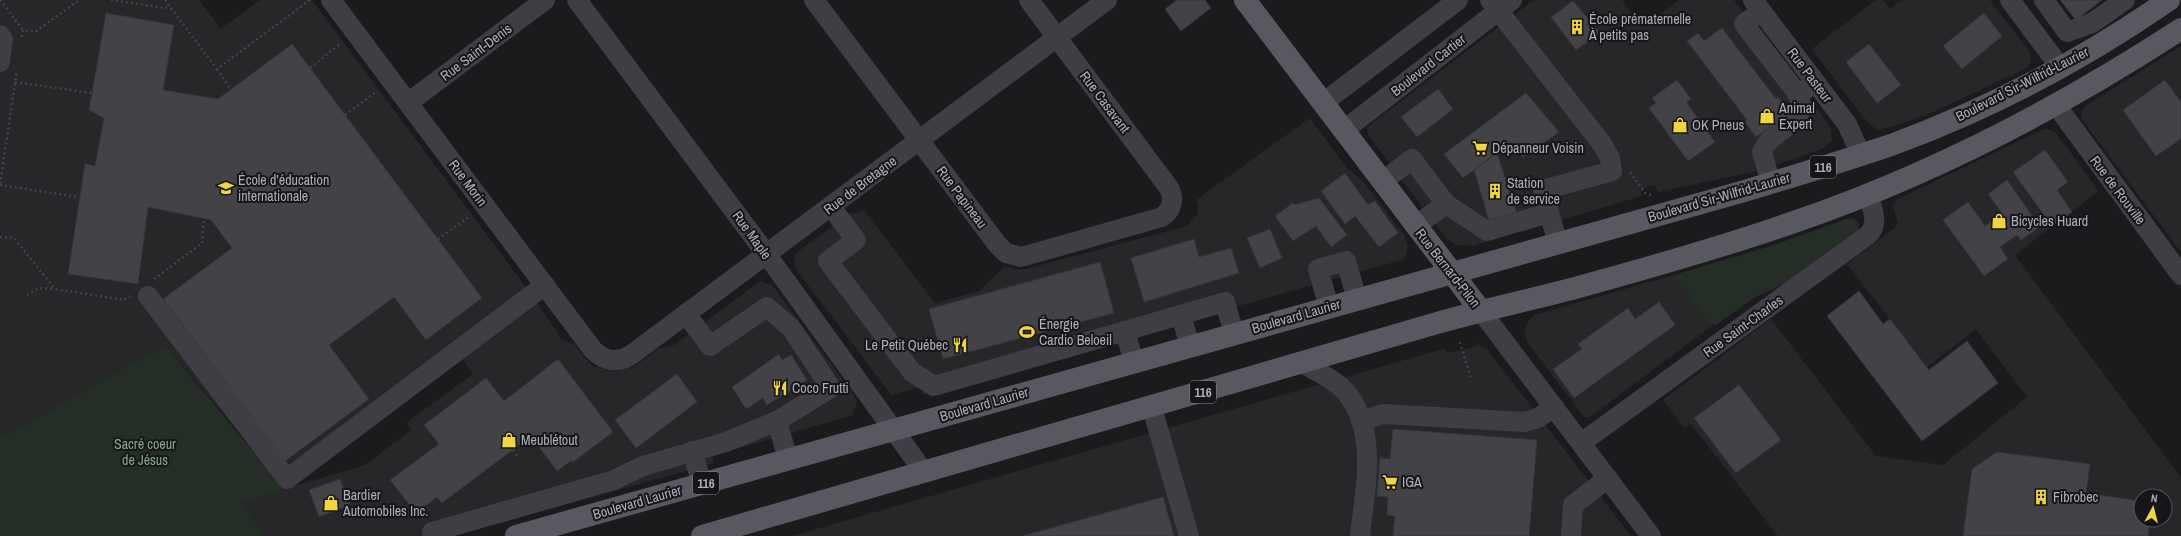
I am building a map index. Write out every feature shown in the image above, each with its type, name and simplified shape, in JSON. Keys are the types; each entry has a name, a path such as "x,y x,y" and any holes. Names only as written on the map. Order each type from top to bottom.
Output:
{"main road":[{"name":"Rue Bernard-Pilon","path":"1245,0 1481,311"},
{"name":"Boulevard Sir-Wilfrid-Laurier","path":"1451,273 1862,155 1976,110 2060,67 2169,0"},
{"name":"116","path":"702,536 1152,408 1481,311 1572,289 1718,247 1798,220 1868,194 1987,141 2056,105 2181,28"},
{"name":"Boulevard Laurier","path":"516,536 1451,273"}],"street":[{"name":"Rue Morin","path":"331,0 593,350 600,357 609,360"},
{"name":"Rue Saint-Denis","path":"408,103 545,0"},
{"name":"Rue Maple","path":"577,0 895,429 924,472"},
{"name":"Rue Papineau","path":"814,0 997,244 1011,255 1027,256 1153,220 1165,215 1171,208"},
{"name":"Rue Casavant","path":"1029,0 1169,188 1172,196 1171,208"},
{"name":"Rue de Bretagne","path":"609,360 618,361 627,358 1107,0"},
{"path":"1323,103 1458,0"},
{"path":"2040,0 2015,7 2060,67"},
{"path":"2044,0 2067,32 2092,23 2125,0 2139,19"},
{"path":"1500,4 1602,144 1610,158 1612,171 1543,190 1558,243"},
{"name":"Boulevard Cartier","path":"1343,131 1500,4"},
{"path":"1757,6 1744,24 1798,95 1801,107 1797,118 1768,141 1762,152 1771,182"},
{"name":"Rue Pasteur","path":"1757,6 1847,124 1862,155"},
{"path":"0,35 3,40 9,65"},
{"path":"1798,95 1815,82"},
{"name":"Rue de Rouville","path":"2056,105 2181,275"},
{"path":"1382,182 1412,159 1446,204 1487,231 1496,260"},
{"name":"Rue Saint-Charles","path":"1581,443 1868,235 1873,230 1875,223 1868,194"},
{"path":"1415,226 1446,204"},
{"path":"831,207 856,240 828,261 912,372 934,386 1225,302 1234,334"},
{"path":"1487,231 1549,213"},
{"path":"1329,307 1318,268 1346,261 1357,299"},
{"path":"144,290 287,480 545,285"},
{"path":"433,536 432,532 614,480 643,466 726,442 777,422 831,388 791,328 767,307 710,346 686,314"},
{"name":"Rue Bernard-Pilon","path":"1481,311 1651,536"},
{"path":"1181,315 1190,346"},
{"path":"1125,331 1134,362"},
{"path":"1302,363 1340,386 1352,401 1361,421 1366,438 1367,460 1360,536"},
{"path":"1361,421 1383,414 1514,423 1538,418 1554,407"},
{"path":"1152,408 1189,536"},
{"path":"777,422 788,459"},
{"path":"692,451 702,484"},
{"path":"1572,536 1573,505 1608,478"},
{"path":"614,480 622,506"},
{"path":"539,502 546,528"}],"path":[{"path":"0,0 23,30 35,32 79,0"},
{"path":"111,0 172,9"},
{"path":"165,0 231,90"},
{"path":"217,69 310,0"},
{"path":"22,38 23,30"},
{"path":"310,68 343,42"},
{"path":"9,65 15,82 0,185 79,197"},
{"path":"15,82 92,93"},
{"path":"345,115 379,90"},
{"path":"1627,166 1646,193 1655,196"},
{"path":"438,240 484,205"},
{"path":"27,295 39,288 55,289 124,300 144,290 202,243 204,218"},
{"path":"0,237 14,238 55,289"},
{"path":"1460,342 1471,379"},
{"path":"513,450 518,457"}],"shaded area":[{"name":"École d’éducation internationale","path":"0,0 199,0 221,29 260,0 312,0 525,286 525,289 278,478 165,345 0,438"},
{"path":"1534,0 1622,0 1642,27 1679,0 1734,0 1826,121 1831,129 1832,140 1822,149 1757,171 1658,192 1655,185 1640,189 1642,196 1472,246 1456,245 1447,239 1404,183 1368,134 1367,127"},
{"path":"1876,0 1883,0 1890,9 1902,0 1990,0 2031,54 2031,62 2025,69 1931,113 1897,125 1877,130 1863,117 1812,49"},
{"path":"2181,46 2181,252 2083,121 2081,113 2084,107"},
{"path":"1310,118 1346,167 1364,182 1404,235 1408,246 1405,259 923,395 920,387 891,395 795,268 795,254 850,213 858,213 863,209 935,303 979,291 1005,266 1014,269 1026,269 1187,226 1197,215 1198,205 1196,200"},
{"path":"2046,128 2056,133 2099,191 2015,255 2181,478 2181,536 1778,536 1691,424 1685,428 1663,400 1771,319 1876,456 1943,465 2027,397 1976,329 1927,367 1847,264 1896,227 1898,223 1893,207 1896,200"},
{"path":"1674,275 1708,323 1713,325 1590,417 1585,418 1527,342 1524,331 1528,321 1534,315"},
{"path":"760,281 772,285 852,392 857,401 853,415 712,456 714,463 454,536 266,536 241,502 365,465 411,430 407,422 473,374 462,358 533,304 538,304 562,339 574,344 592,366 616,372 635,366 658,349 674,345"},
{"path":"1477,343 1487,349 1631,536 792,536 1446,348 1447,353 1475,347"}],"green space":[{"path":"1852,218 1859,222 1859,228 1857,231 1785,284 1755,297 1716,325 1708,323 1674,275 1771,246"},
{"name":"Sacré coeur de Jésus","path":"165,345 285,490 241,502 266,536 0,536 0,438"}],"building":[{"path":"1177,0 1205,0 1211,8 1181,31 1165,9"},
{"path":"2060,0 2102,0 2076,20"},
{"name":"École prématernelle À petits pas","path":"1573,1 1600,33 1576,50 1551,17"},
{"path":"106,13 174,25 163,90 218,99 292,44 482,298 426,340 394,297 329,345 369,399 285,461 163,299 232,248 211,220 148,207 138,284 68,274 85,164 95,166 104,118 89,110"},
{"path":"1984,13 2002,36 1962,69 1943,46"},
{"path":"1722,28 1776,99 1778,97 1790,112 1756,137 1745,122 1747,120 1687,41 1698,33 1704,41"},
{"path":"1869,44 1901,85 1877,103 1846,62"},
{"path":"1677,80 1691,99 1686,102 1715,142 1688,161 1649,108 1656,103 1652,98"},
{"path":"2165,80 2181,102 2181,139 2156,156 2123,110"},
{"path":"1438,89 1453,109 1417,137 1401,117"},
{"path":"1526,93 1559,132 1523,157 1512,142 1463,178 1444,154"},
{"path":"2045,150 2068,182 2057,190 2072,212 2052,226 2013,172"},
{"name":"Station de service","path":"1497,153 1516,212 1489,220 1474,170"},
{"path":"1345,173 1368,205 1375,201 1398,233 1379,247 1355,216 1345,224 1321,191"},
{"path":"2007,180 2040,227 2021,240 2017,235 2000,247 2008,259 1984,276 1943,220 1968,202 1985,226 2002,213 1988,194"},
{"path":"1319,198 1347,235 1331,247 1316,226 1293,241 1275,216 1293,203 1294,205"},
{"path":"1270,229 1282,258 1260,268 1247,238"},
{"path":"1194,239 1199,257 1231,248 1239,273 1144,302 1131,258"},
{"path":"1100,262 1114,313 943,359 929,309"},
{"path":"1859,291 1883,324 1890,319 1929,370 1967,341 1998,383 1922,441 1827,316"},
{"path":"1659,302 1675,325 1574,398 1553,369 1582,349 1578,344 1628,308 1635,319"},
{"path":"779,354 782,360 791,355 807,380 767,405 763,398 746,409 732,387"},
{"path":"558,359 613,432 573,462 572,460 557,471 531,436 442,503 437,497 416,513 390,480 439,444 424,425 486,378 504,401"},
{"path":"677,374 697,402 636,448 615,420"},
{"path":"1739,385 1781,440 1736,473 1694,418"},
{"path":"1393,429 1537,440 1529,536 1393,536 1395,516 1387,515 1388,497 1377,496 1380,458 1390,459"},
{"name":"Fibrobec","path":"1997,452 2090,464 2086,493 2133,500 2133,528 2149,528 2148,536 1963,536 1972,469"},
{"path":"340,479 350,505 319,517 309,490"},
{"path":"1163,497 1174,536 1022,536"}],"place":[{"name":"École prématernelle À petits pas","path":"1577,27"},
{"name":"Animal Expert","path":"1767,116"},
{"name":"OK Pneus","path":"1680,125"},
{"name":"Dépanneur Voisin","path":"1480,148"},
{"name":"École d’éducation internationale","path":"226,188"},
{"name":"Station de service","path":"1495,191"},
{"name":"Bicycles Huard","path":"1999,221"},
{"name":"Énergie Cardio Beloeil","path":"1027,332"},
{"name":"Le Petit Québec","path":"960,345"},
{"name":"Coco Frutti","path":"780,388"},
{"name":"Meublétout","path":"509,440"},
{"name":"IGA","path":"1390,482"},
{"name":"Fibrobec","path":"2041,497"},
{"name":"Bardier Automobiles Inc.","path":"331,503"}]}
